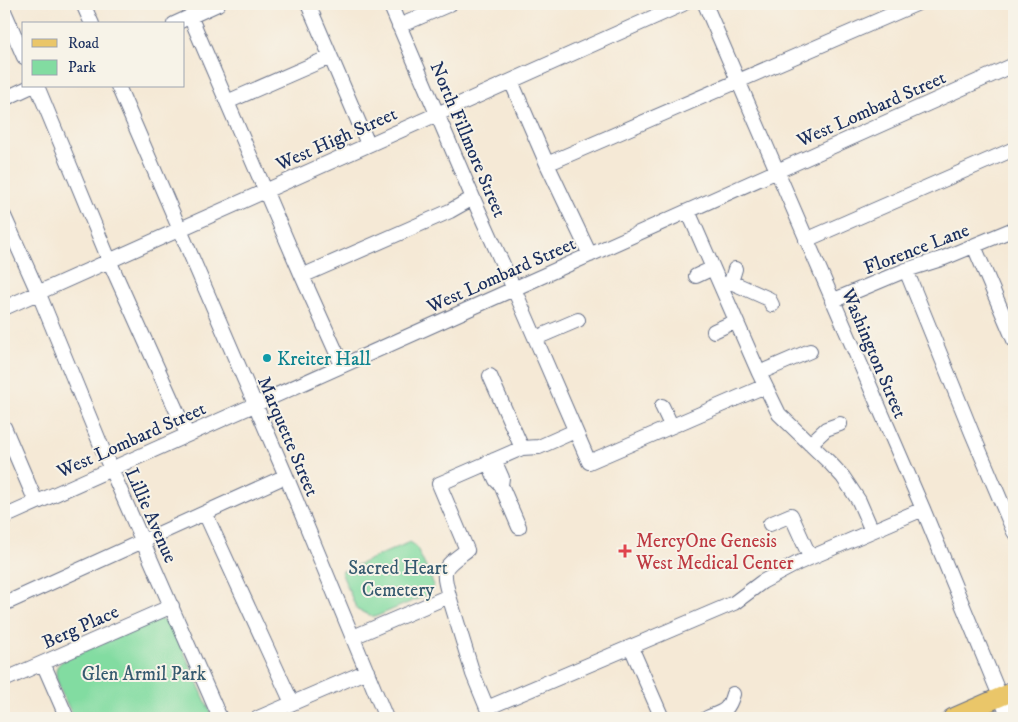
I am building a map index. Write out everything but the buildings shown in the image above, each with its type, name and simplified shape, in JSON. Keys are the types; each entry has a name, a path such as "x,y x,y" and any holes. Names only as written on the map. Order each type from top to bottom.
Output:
{"main road":[{"path":"952,718 1007,694"}],"street":[{"path":"83,4 91,22"},
{"path":"178,22 218,4"},
{"path":"308,4 368,144"},
{"name":"North Fillmore Street","path":"390,4 589,462 671,425"},
{"path":"399,26 450,4"},
{"name":"West High Street","path":"4,308 683,4"},
{"name":"Washington Street","path":"706,4 922,509 1007,694 1009,718"},
{"path":"547,164 916,4"},
{"path":"4,11 22,52"},
{"path":"190,16 342,365"},
{"path":"227,102 330,57"},
{"name":"West Lombard Street","path":"4,517 1014,64"},
{"path":"512,81 547,164 590,255"},
{"path":"4,99 28,88"},
{"path":"38,88 110,260 187,434"},
{"name":"Marquette Street","path":"119,88 256,404 386,718"},
{"path":"806,240 1014,149"},
{"path":"302,276 450,211 473,198"},
{"path":"688,210 713,268 729,279 769,299 772,305"},
{"name":"Lillie Avenue","path":"4,216 220,718"},
{"name":"Florence Lane","path":"832,302 906,270 944,258 1014,229"},
{"path":"974,246 1014,340"},
{"path":"696,276 713,268"},
{"path":"906,270 1014,532"},
{"path":"729,279 736,321 779,414 831,464 852,490 872,531"},
{"path":"536,338 578,320"},
{"path":"714,331 736,321"},
{"path":"662,406 671,425 762,380 810,351"},
{"path":"490,376 522,448"},
{"path":"810,444 826,429 840,424"},
{"path":"4,427 36,502"},
{"path":"575,431 539,447 522,448 439,484 467,550 444,571 444,578 473,674 487,708 734,603 774,575 922,509"},
{"path":"491,461 496,480 501,485 519,527"},
{"path":"4,604 286,476"},
{"path":"205,513 292,703"},
{"path":"770,524 791,515 810,558"},
{"path":"353,637 449,596"},
{"name":"Berg Place","path":"4,680 172,606"},
{"path":"631,647 662,718"},
{"path":"44,663 67,718"},
{"path":"258,718 366,671"},
{"path":"707,718 724,711 730,705 733,694"}],"green space":[{"name":"Sacred Heart Cemetery","path":"410,542 416,546 434,585 429,594 375,617 357,610 341,572"},
{"name":"Glen Armil Park","path":"159,619 167,621 172,625 213,718 74,718 56,676 58,665 66,659"}],"place":[{"name":"Kreiter Hall","path":"267,358"},
{"name":"MercyOne Genesis West Medical Center","path":"625,551"}]}
